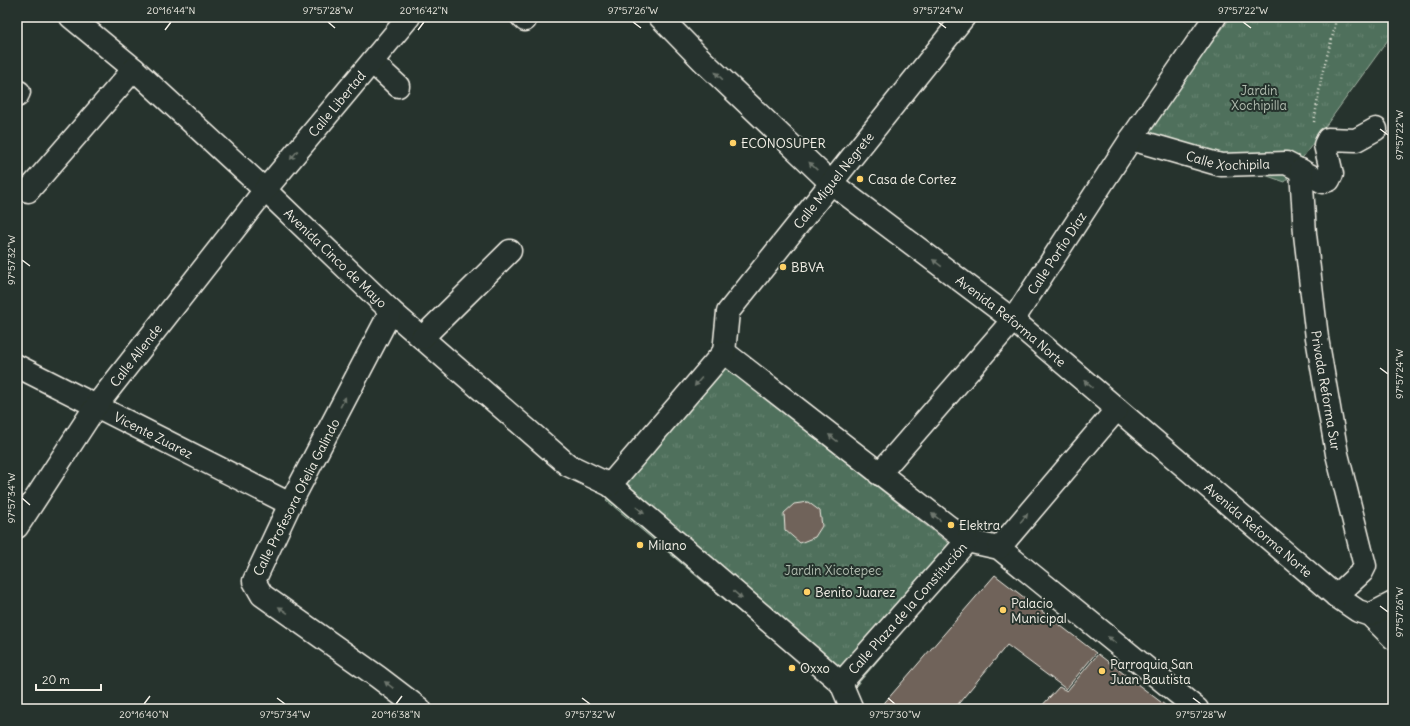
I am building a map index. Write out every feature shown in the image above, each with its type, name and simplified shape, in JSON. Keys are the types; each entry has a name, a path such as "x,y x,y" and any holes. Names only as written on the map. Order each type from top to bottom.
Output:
{"street":[{"name":"Avenida Cinco de Mayo","path":"71,17 134,69 265,190 391,311 568,465 610,485"},
{"name":"Calle Libertad","path":"265,190 409,17"},
{"name":"Avenida Reforma Norte","path":"660,17 703,61 830,182 1013,320 1336,596 1358,611 1370,615"},
{"name":"Calle Miguel Negrete","path":"724,352 728,312 830,182 964,17"},
{"name":"Calle Porfio Díaz","path":"880,474 1013,320 1131,139 1215,17"},
{"path":"372,62 398,86"},
{"path":"28,191 134,69"},
{"name":"Calle Xochipila","path":"1131,139 1221,164 1286,163 1323,182 1329,180 1332,174 1325,145 1328,140 1356,140 1376,129"},
{"name":"Privada Reforma Sur","path":"1301,170 1305,234 1317,338 1337,454 1365,566 1362,572 1336,596"},
{"name":"Calle Allende","path":"17,527 96,406 265,190"},
{"path":"422,338 510,251"},
{"name":"Calle Profesora Ofelia Galindo","path":"391,311 290,504 254,581 262,595 378,676 420,709"},
{"path":"610,485 724,352"},
{"name":"Calle Plaza de la Constitución","path":"610,485 841,683 967,541 724,352"},
{"name":"Vicente Zuarez","path":"17,366 290,504"},
{"path":"999,548 1117,409"},
{"path":"967,541 999,548 1197,709"},
{"path":"1393,603 1370,615 1393,638"},
{"path":"841,683 852,709"}],"path":[{"path":"1314,128 1322,74 1334,28 1335,17"}],"green space":[{"name":"Jardin Xochipilla","path":"1231,17 1393,17 1393,33 1285,182 1144,134"},
{"name":"Jardin Xicotepec","path":"719,362 966,557 844,700 606,500"}],"building":[{"path":"808,502 820,511 822,526 815,537 800,543 785,530 784,513 794,504"},
{"name":"Palacio Municipal","path":"995,575 1096,653 1066,689 1007,645 954,709 879,709"},
{"name":"Parroquia San Juan Bautista","path":"1098,654 1170,709 1039,709 1059,687 1067,691"}],"place":[{"name":"ECONOSUPER","path":"733,143"},
{"name":"Casa de Cortez","path":"860,179"},
{"name":"BBVA","path":"783,267"},
{"name":"Elektra","path":"951,525"},
{"name":"Milano","path":"640,545"},
{"name":"Benito Juarez","path":"807,592"},
{"name":"Palacio Municipal","path":"1003,610"},
{"name":"Oxxo","path":"792,668"},
{"name":"Parroquia San Juan Bautista","path":"1102,671"}]}
